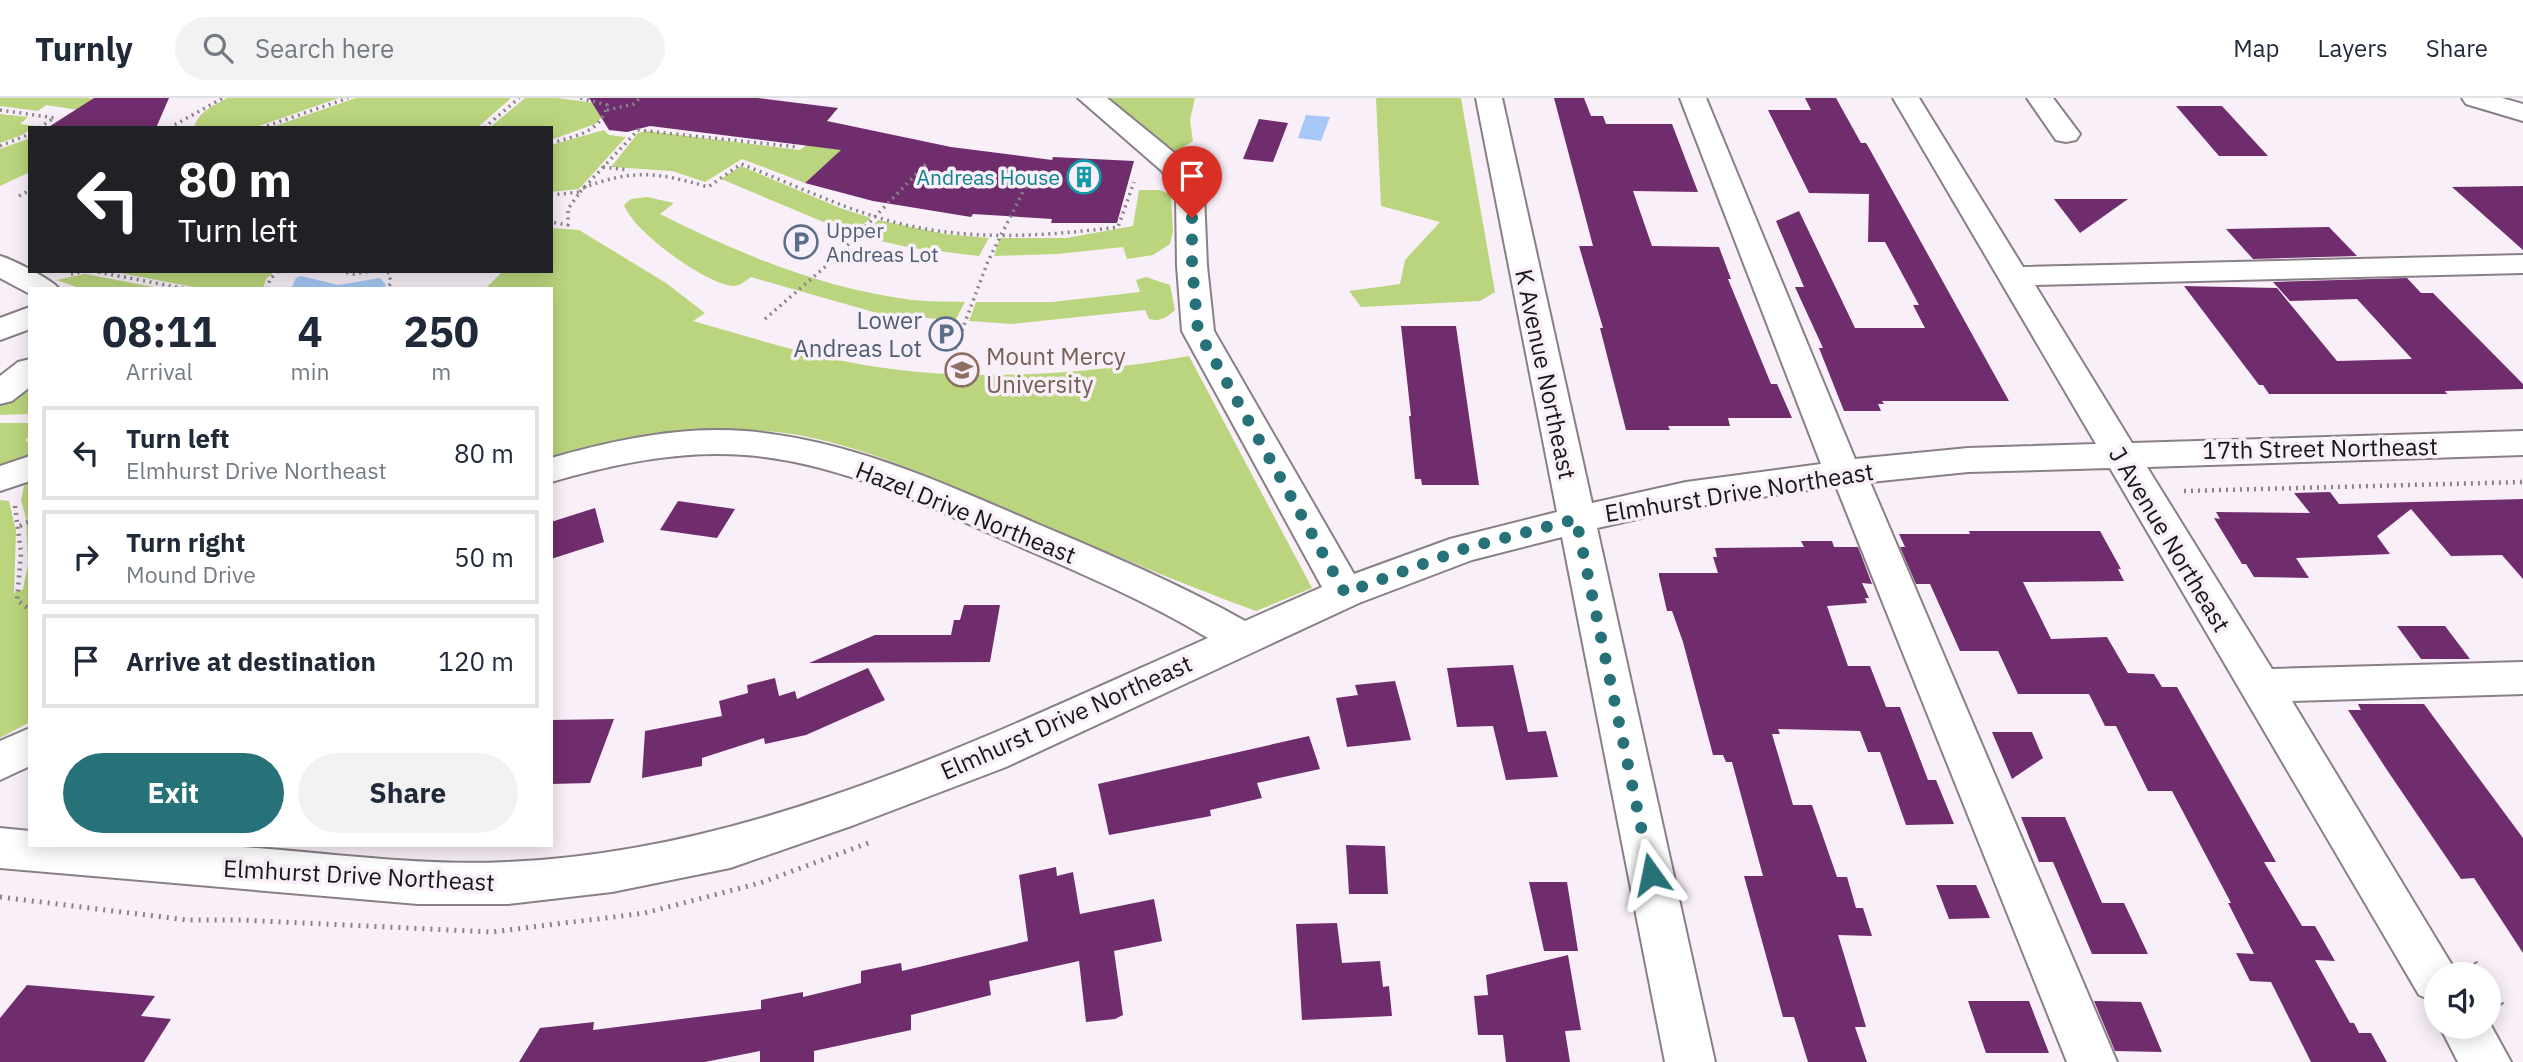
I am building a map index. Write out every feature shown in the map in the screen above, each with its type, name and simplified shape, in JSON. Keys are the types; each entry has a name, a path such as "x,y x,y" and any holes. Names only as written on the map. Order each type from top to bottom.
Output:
{"street":[{"path":"1091,98 1173,166 1191,194 1192,265 1198,331 1345,593"},
{"name":"K Avenue Northeast","path":"1489,98 1690,1062"},
{"path":"1693,98 1845,472 2092,1062"},
{"name":"J Avenue Northeast","path":"1906,98 2016,276 2118,453 2426,962"},
{"path":"2039,98 2066,134"},
{"path":"2475,98 2523,113"},
{"path":"2016,276 2523,264"},
{"path":"2,266 40,287"},
{"path":"0,330 28,318"},
{"path":"0,393 28,372"},
{"name":"Hazel Drive Northeast","path":"553,469 608,453 671,444 744,443 809,452 946,499 1168,597 1241,638"},
{"name":"17th Street Northeast","path":"2118,453 2523,443"},
{"name":"Elmhurst Drive Northeast","path":"0,848 418,883 508,883 612,872 730,848 838,812 991,754 1241,638 1345,593 1463,549 1576,519 1686,495 1845,472 1968,460 2118,453"},
{"path":"2258,686 2523,678"},
{"path":"0,762 28,745"},
{"path":"2472,1039 2486,1062"}],"path":[{"path":"173,126 223,98"},
{"path":"267,126 348,98"},
{"path":"486,126 519,98"},
{"path":"553,142 600,126 607,105 580,98"},
{"path":"607,110 634,104 640,98"},
{"path":"0,110 55,118 42,126"},
{"path":"553,222 568,225 568,209 582,190 638,130 797,147"},
{"path":"0,146 28,135"},
{"path":"602,167 663,173 708,187 741,164 877,217 946,231 998,236 1062,235 1118,227 1134,183"},
{"path":"765,319 833,260 926,164"},
{"path":"553,195 582,190 612,176 635,171"},
{"path":"956,349 998,236 1031,176"},
{"path":"19,196 28,191"},
{"path":"103,273 176,287"},
{"path":"341,273 360,273"},
{"path":"17,473 15,504 20,526 22,563 17,600 28,608"},
{"path":"2178,490 2523,482"},
{"path":"20,526 28,521"}],"green space":[{"path":"0,98 95,99 78,110 46,105 38,111 0,106"},
{"path":"227,98 339,98 259,126 195,126 199,117"},
{"path":"356,98 511,98 479,126 275,126"},
{"path":"525,98 557,98 596,103 603,116 595,124 553,139 553,126 491,126"},
{"path":"1108,98 1195,98 1190,120 1193,141 1176,152"},
{"path":"1376,98 1461,98 1495,292 1480,301 1361,307 1349,291 1400,284 1405,260 1440,222 1381,206"},
{"path":"0,114 28,117 20,124 36,126 28,126 28,131 22,135 0,143"},
{"path":"604,130 609,135 626,137 579,189 553,192 553,144"},
{"path":"646,131 800,150 809,143 844,148 805,183 742,159 705,182 672,171 611,167 638,133"},
{"path":"28,139 28,173 0,186 0,149"},
{"path":"741,166 840,208 871,218 852,234 721,179"},
{"path":"1139,190 1160,190 1171,195 1173,231 1170,244 1153,255 1127,259 1123,247 1058,254 994,256 1000,238 1066,238 1133,226"},
{"path":"647,197 674,203 660,214 690,229 751,256 814,279 879,295 912,300 965,302 955,321 877,313 751,277 735,286 719,282 671,254 630,216 624,205 631,199"},
{"path":"878,220 945,234 989,238 979,256 912,248 863,237"},
{"path":"553,228 579,230 666,283 705,313 693,321 786,348 843,361 929,373 1016,375 1103,368 1189,356 1312,588 1256,611 1160,574 898,464 846,446 792,434 731,430 670,434 610,444 553,458 553,287 487,287 501,273 553,273"},
{"path":"120,273 273,273 266,279 264,287 193,287"},
{"path":"85,274 154,287 76,287 56,280"},
{"path":"1146,277 1170,285 1175,310 1163,319 1149,319 1145,310 1012,324 969,321 976,302 1052,302 1140,292 1136,280"},
{"path":"28,383 28,414 0,415 0,405"},
{"path":"0,423 28,423 28,438 25,440 28,442 28,455 0,467"},
{"path":"28,477 28,564 26,518 21,500"},
{"path":"0,500 9,501 16,531 14,593 23,589 28,564 28,723 0,738"}],"water":[{"path":"1306,115 1330,117 1321,141 1298,138"},
{"path":"301,276 338,285 380,278 386,285 292,287 296,278"}],"building":[{"path":"94,98 169,98 157,126 50,126"},
{"path":"589,98 758,98 838,108 827,121 951,147 1052,160 1053,157 1134,161 1117,223 1051,223 1052,219 973,214 971,217 873,201 805,183 841,150 650,126 627,132 609,130"},
{"path":"1554,98 1584,98 1591,116 1603,116 1606,124 1672,124 1698,192 1633,191 1652,246 1719,247 1731,279 1728,279 1771,384 1777,384 1792,418 1728,418 1730,426 1668,426 1670,430 1626,430 1600,328 1603,328 1579,246 1593,246"},
{"path":"1805,98 1836,98 1861,143 1866,143 1869,148 2009,401 1882,401 1884,404 1878,404 1881,411 1844,411 1819,348 1823,348 1795,287 1804,287 1776,221 1799,211 1855,328 1925,328 1913,305 1919,305 1885,242 1868,242 1869,194 1809,193 1768,110 1811,110"},
{"path":"2176,106 2222,106 2268,156 2219,156"},
{"path":"1259,119 1288,123 1273,162 1243,159"},
{"path":"2523,186 2523,250 2452,187"},
{"path":"2054,199 2128,199 2080,233"},
{"path":"2329,227 2357,256 2253,259 2226,229"},
{"path":"2407,278 2421,293 2433,293 2523,384 2523,389 2445,391 2447,394 2269,394 2263,385 2259,385 2184,286 2277,288 2337,361 2412,359 2357,299 2290,301 2273,282"},
{"path":"1401,326 1456,326 1479,485 1422,485 1421,479 1415,479"},
{"path":"2330,492 2339,504 2523,499 2523,579 2502,555 2451,556 2411,509 2377,536 2390,554 2296,558 2309,578 2254,577 2246,564 2242,564 2214,518 2220,519 2216,512 2310,513 2294,493"},
{"path":"678,501 735,509 717,538 660,530"},
{"path":"595,508 604,542 553,558 553,521"},
{"path":"1969,531 2100,531 2121,569 2118,569 2124,581 2023,582 2051,639 2107,637 2128,673 2154,674 2162,687 2177,687 2276,862 2264,862 2302,926 2315,926 2335,961 2315,960 2350,1023 2354,1023 2359,1033 2371,1033 2387,1062 2311,1062 2271,982 2250,981 2236,953 2254,954 2228,903 2231,903 2172,791 2148,791 2116,726 2105,726 2089,694 2018,694 1998,651 1960,651 1930,584 1916,584 1900,547 1905,547 1899,534 1970,534"},
{"path":"1801,541 1832,541 1834,547 1858,547 1872,584 1862,583 1869,598 1865,598 1867,603 1827,606 1848,666 1870,666 1886,707 1900,707 1928,780 1936,780 1954,824 1906,825 1880,752 1868,752 1860,731 1778,729 1780,734 1772,734 1793,805 1812,805 1837,877 1847,877 1856,908 1863,908 1872,936 1838,935 1866,1027 1855,1027 1867,1062 1808,1062 1794,1017 1783,1017 1744,876 1763,876 1732,762 1726,762 1723,755 1713,755 1683,642 1672,611 1667,611 1659,576 1659,573 1718,573 1713,557 1717,557 1715,548 1804,547"},
{"path":"964,605 1000,605 990,662 809,663 875,635 951,635 954,620 960,620"},
{"path":"2397,626 2445,626 2470,659 2421,659"},
{"path":"1513,665 1528,732 1546,731 1558,777 1506,780 1493,726 1457,727 1447,668"},
{"path":"868,668 885,700 806,735 765,744 764,738 702,758 702,766 642,778 645,731 722,716 719,701 748,693 747,685 775,678 779,696 795,691 797,699"},
{"path":"1395,681 1411,740 1347,747 1336,698 1358,695 1355,685"},
{"path":"2358,704 2424,704 2523,838 2523,953 2474,878 2461,879 2387,770 2348,710 2361,710"},
{"path":"614,719 590,783 553,784 553,720"},
{"path":"1992,732 2032,732 2043,758 2012,779"},
{"path":"1309,736 1320,769 1257,783 1262,798 1210,810 1211,816 1109,835 1098,784"},
{"path":"2021,817 2065,817 2102,903 2124,903 2148,954 2092,954 2053,862 2039,862"},
{"path":"1346,845 1385,846 1388,894 1349,894"},
{"path":"1056,867 1057,876 1073,872 1080,914 1154,899 1162,941 1114,951 1123,1015 1115,1019 1086,1022 1079,961 989,981 991,995 911,1015 911,1030 814,1051 814,1062 760,1062 760,1051 705,1062 519,1062 540,1028 594,1022 593,1030 761,1009 761,1000 803,992 803,997 861,983 861,971 901,963 902,971 1028,941 1019,875"},
{"path":"1529,882 1567,882 1578,951 1544,951"},
{"path":"1936,885 1976,885 1990,918 1949,919"},
{"path":"1337,923 1342,963 1380,961 1383,987 1389,986 1392,1016 1302,1020 1296,924"},
{"path":"1568,955 1581,1030 1565,1031 1570,1062 1506,1062 1503,1035 1478,1035 1474,996 1488,995 1486,975"},
{"path":"27,985 155,996 141,1016 171,1019 144,1062 0,1062 0,1018"},
{"path":"1968,1001 2029,1001 2049,1053 1986,1053"},
{"path":"2094,1001 2141,1002 2162,1052 2115,1051"}],"place":[{"name":"Andreas House","path":"1084,177"},
{"name":"Upper Andreas Lot","path":"801,242"},
{"name":"Lower Andreas Lot","path":"946,334"},
{"name":"Mount Mercy University","path":"962,370"}],"route":[{"path":"1192,218 1192,265 1198,331 1345,593 1463,549 1576,519 1651,874"}]}
